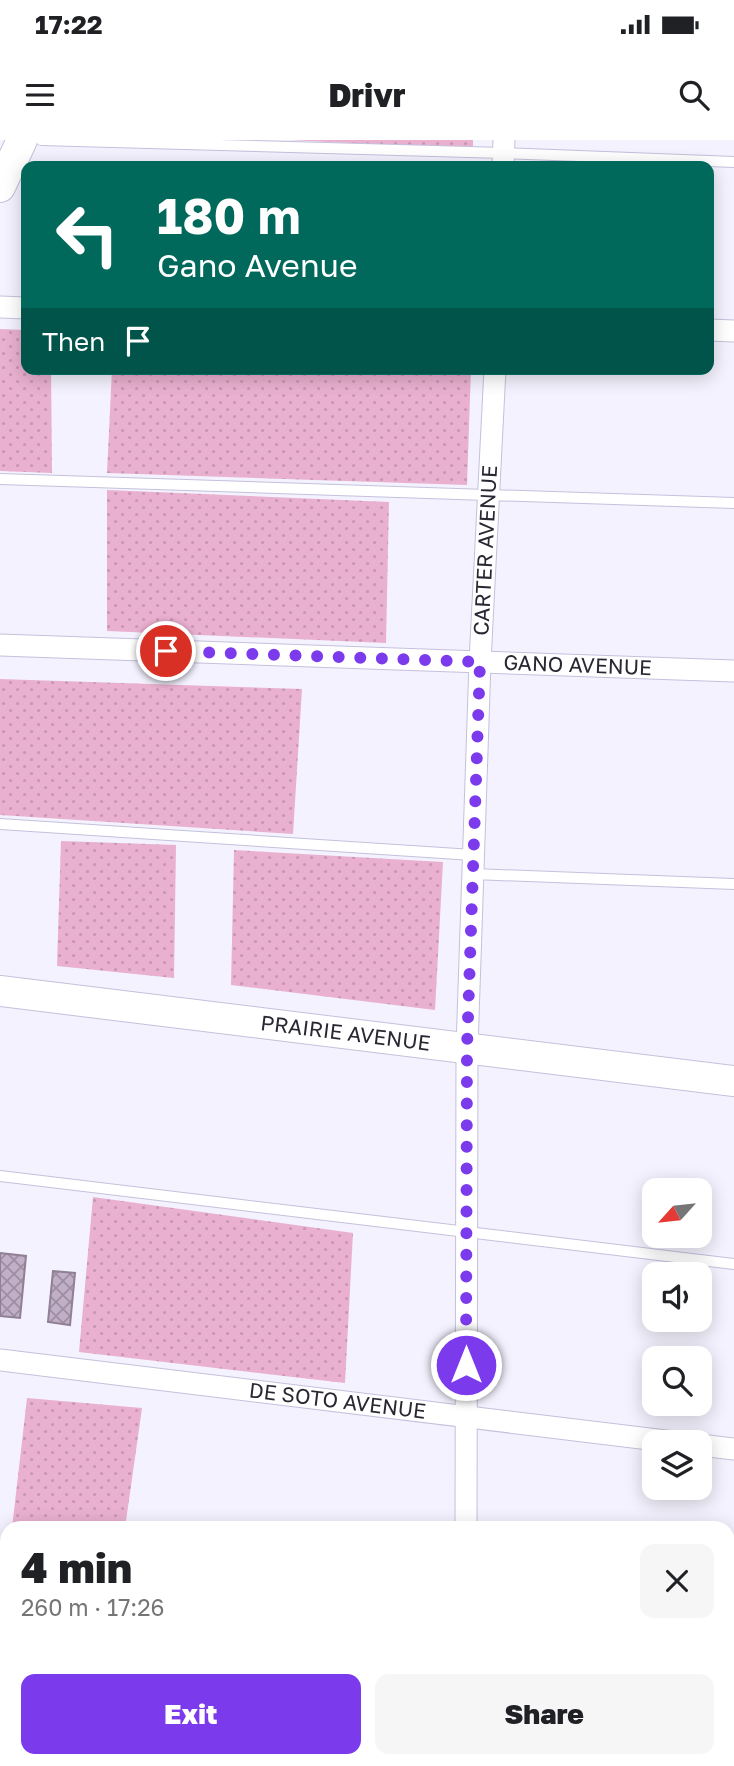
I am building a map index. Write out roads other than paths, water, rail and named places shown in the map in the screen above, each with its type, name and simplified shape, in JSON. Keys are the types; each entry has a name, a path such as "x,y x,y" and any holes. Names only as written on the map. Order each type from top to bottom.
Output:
{"street":[{"path":"0,187 12,149"},
{"path":"0,307 21,308"},
{"path":"714,330 734,331"},
{"name":"CARTER AVENUE","path":"466,1521 467,1048 480,662 495,375"},
{"name":"GANO AVENUE","path":"0,645 734,671"},
{"name":"PRAIRIE AVENUE","path":"0,991 734,1081"},
{"name":"DE SOTO AVENUE","path":"0,1360 642,1438"},
{"path":"712,1446 734,1449"}],"lane":[{"path":"41,140 708,161"},
{"path":"714,161 734,162"},
{"path":"0,479 734,503"},
{"path":"0,824 473,865 734,884"},
{"path":"0,1176 734,1265"}]}
